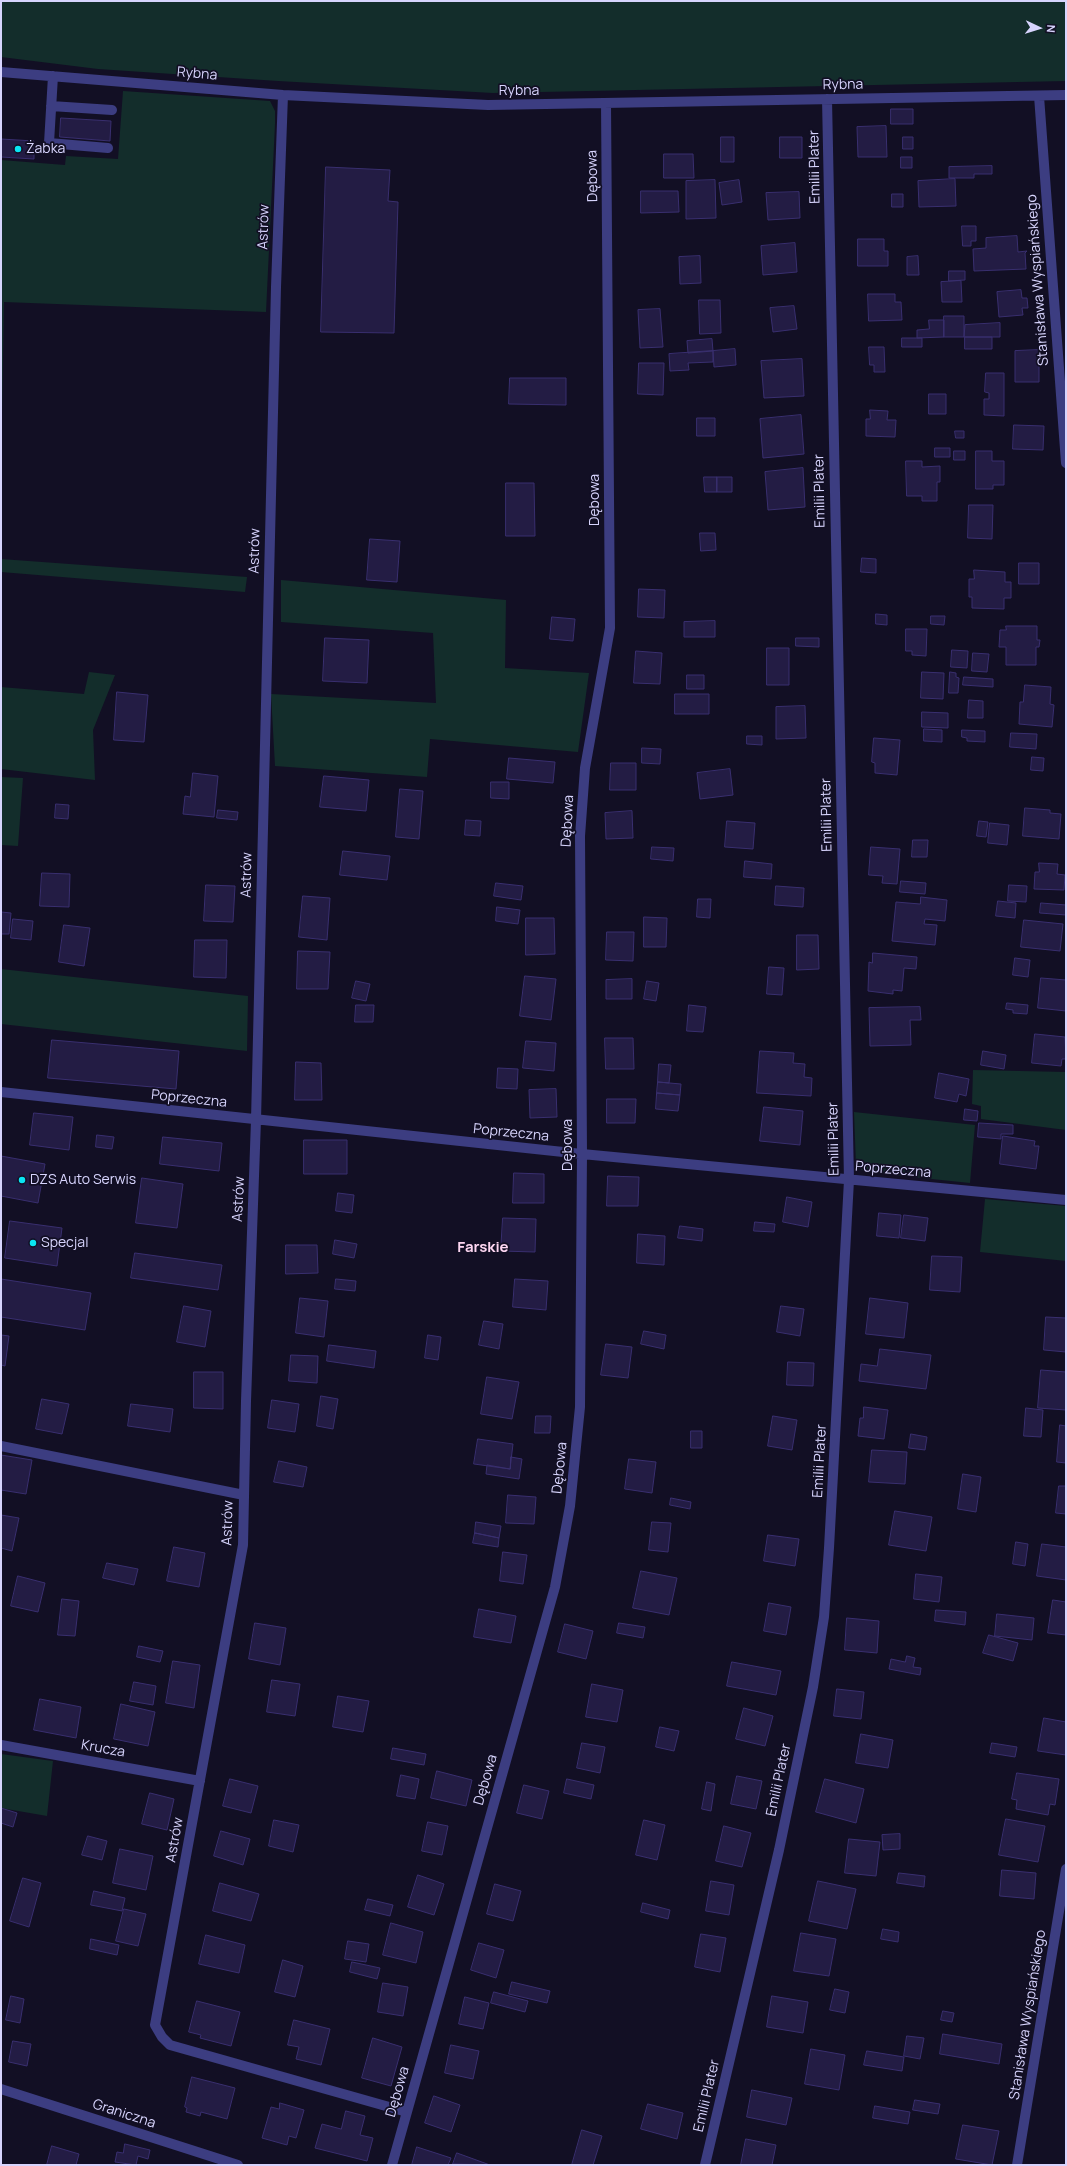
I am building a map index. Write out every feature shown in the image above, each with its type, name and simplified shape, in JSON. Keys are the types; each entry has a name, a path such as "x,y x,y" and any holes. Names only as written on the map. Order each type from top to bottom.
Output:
{"street":[{"name":"Rybna","path":"1,72 283,95 488,105 1066,95"},
{"path":"53,76 49,143 108,148"},
{"name":"Astrów","path":"283,95 276,287 256,1120 243,1545 155,2025 170,2045 407,2112"},
{"name":"Stanisława Wyspiańskiego","path":"1039,96 1066,463"},
{"name":"Emilii Plater","path":"705,2165 779,1850 813,1687 824,1617 849,1180 827,99"},
{"name":"Dębowa","path":"392,2165 554,1587 570,1506 580,1407 582,1154 580,836 585,768 610,628 606,104"},
{"path":"51,106 112,110"},
{"name":"Poprzeczna","path":"1,1092 582,1154 1066,1200"},
{"path":"1,1446 244,1495"},
{"name":"Krucza","path":"1,1745 200,1781"},
{"name":"Stanisława Wyspiańskiego","path":"1017,2165 1066,1869"},
{"name":"Graniczna","path":"1,2089 238,2165"}],"green space":[{"path":"1,1 1066,1 1066,81 493,93 98,69 1,57"},
{"path":"123,91 270,101 275,111 275,124 266,312 4,302 1,471 1,160 65,165 66,156 118,159"},
{"path":"1,559 247,577 245,592 1,572"},
{"path":"281,580 506,600 505,668 589,673 578,752 430,739 427,777 275,766 271,694 436,703 433,633 281,622"},
{"path":"89,672 115,675 93,730 95,780 1,769 1,687 84,694"},
{"path":"1,777 23,778 18,846 1,845"},
{"path":"1,969 248,996 247,1051 1,1024"},
{"path":"973,1070 1066,1072 1066,1130 981,1119 981,1106 972,1104"},
{"path":"854,1112 975,1125 970,1183 865,1172 856,1166"},
{"path":"985,1199 1066,1206 1066,1261 980,1252"},
{"path":"1,1754 53,1761 47,1816 1,1808"}],"building":[{"path":"891,109 913,109 913,124 891,124"},
{"path":"61,118 111,121 110,141 60,137"},
{"path":"886,126 887,157 858,157 857,127"},
{"path":"721,137 734,137 734,162 721,162"},
{"path":"780,137 802,137 802,158 780,158"},
{"path":"903,137 913,137 913,149 903,149"},
{"name":"Żabka","path":"1,139 34,141 34,159 1,157"},
{"path":"664,154 693,154 694,178 664,178"},
{"path":"901,157 912,157 912,168 901,168"},
{"path":"992,166 992,174 974,174 974,178 949,178 949,167"},
{"path":"326,167 390,170 388,201 398,202 394,333 321,332"},
{"path":"955,179 956,206 919,207 918,181"},
{"path":"715,180 716,218 686,219 686,181"},
{"path":"739,180 742,202 722,205 719,183"},
{"path":"641,191 678,191 679,212 641,213"},
{"path":"799,192 800,218 768,220 766,193"},
{"path":"892,194 903,194 903,207 892,207"},
{"path":"962,226 976,226 976,241 971,241 971,246 963,246"},
{"path":"1017,236 1018,252 1027,251 1025,253 1026,269 974,271 973,249 986,248 986,238"},
{"path":"858,239 884,239 884,251 888,251 888,266 858,266"},
{"path":"795,243 797,272 763,275 761,246"},
{"path":"700,256 701,283 680,284 679,257"},
{"path":"918,256 919,275 907,275 907,257"},
{"path":"949,271 965,271 965,280 949,281"},
{"path":"961,281 962,302 942,302 941,282"},
{"path":"1021,290 1022,298 1027,298 1028,308 1022,308 1023,315 999,317 997,292"},
{"path":"868,294 895,294 895,302 901,302 902,320 869,321"},
{"path":"699,300 720,300 721,333 700,334"},
{"path":"794,306 797,329 773,332 770,308"},
{"path":"660,309 663,347 640,348 638,310"},
{"path":"944,316 964,316 964,337 944,337"},
{"path":"929,320 944,320 944,337 917,338 917,330 929,329"},
{"path":"1000,323 1000,337 964,337 965,325"},
{"path":"965,337 992,337 992,349 965,349"},
{"path":"902,338 922,338 922,347 902,347"},
{"path":"712,339 713,351 688,353 687,341"},
{"path":"869,347 884,347 885,372 874,372 874,365 870,365"},
{"path":"735,349 736,365 714,367 713,351"},
{"path":"1039,350 1039,382 1015,382 1015,351"},
{"path":"713,351 713,362 688,363 689,370 670,371 669,354"},
{"path":"802,359 804,396 764,398 761,361"},
{"path":"639,363 664,363 663,395 638,394"},
{"path":"986,373 1004,373 1004,416 984,415 984,399 989,399 989,393 985,392"},
{"path":"510,378 566,378 566,405 509,404"},
{"path":"929,394 946,394 946,414 929,414"},
{"path":"870,410 888,411 887,420 896,420 895,437 866,436 866,419 870,419"},
{"path":"801,415 804,454 763,458 760,419"},
{"path":"697,418 715,418 715,436 697,436"},
{"path":"1014,425 1044,426 1043,450 1013,449"},
{"path":"955,431 964,431 964,438 956,438"},
{"path":"935,448 950,448 950,457 935,457"},
{"path":"954,451 965,451 965,460 954,460"},
{"path":"976,451 992,451 992,461 1004,461 1004,485 993,485 993,489 976,489"},
{"path":"906,461 922,461 922,467 940,466 940,482 937,482 937,501 922,501 922,496 907,496"},
{"path":"803,468 805,507 768,510 765,472"},
{"path":"704,477 717,477 717,492 705,492"},
{"path":"717,477 732,477 732,492 717,492"},
{"path":"506,483 534,483 535,536 506,536"},
{"path":"969,505 993,505 992,539 968,538"},
{"path":"700,533 715,533 716,550 701,551"},
{"path":"370,539 400,541 397,582 367,580"},
{"path":"862,558 876,559 876,573 861,572"},
{"path":"1019,563 1039,563 1039,584 1019,584"},
{"path":"974,570 1005,572 1005,582 1011,582 1011,598 1004,598 1004,609 972,608 972,597 969,597 969,579 974,579"},
{"path":"639,589 665,590 664,618 638,617"},
{"path":"876,614 887,615 887,625 876,624"},
{"path":"931,616 945,616 944,625 931,624"},
{"path":"552,617 575,619 573,641 550,639"},
{"path":"715,621 715,637 684,637 684,622"},
{"path":"1006,626 1037,626 1037,640 1040,640 1039,647 1036,647 1036,665 1006,665 1006,647 999,647 1000,630 1006,630"},
{"path":"906,629 927,629 926,656 912,655 912,651 906,651"},
{"path":"325,638 369,640 367,683 323,681"},
{"path":"796,638 819,638 819,647 796,646"},
{"path":"767,648 789,648 789,685 767,685"},
{"path":"952,650 968,651 967,668 951,667"},
{"path":"636,651 662,653 660,684 634,683"},
{"path":"973,653 989,654 987,672 972,671"},
{"path":"922,672 944,673 943,699 921,698"},
{"path":"950,672 956,673 956,677 959,678 958,693 949,693"},
{"path":"687,675 704,675 704,689 687,689"},
{"path":"964,677 993,679 993,687 963,685"},
{"path":"1025,685 1051,687 1050,704 1054,705 1052,727 1019,724 1020,702 1023,702"},
{"path":"117,692 148,695 144,742 114,740"},
{"path":"675,694 709,694 709,714 675,714"},
{"path":"969,700 983,701 983,718 968,718"},
{"path":"805,706 806,738 776,739 776,707"},
{"path":"922,712 948,713 948,728 922,727"},
{"path":"924,729 942,730 942,742 924,741"},
{"path":"962,730 985,731 985,742 967,741 967,738 962,737"},
{"path":"1011,733 1037,734 1036,749 1010,747"},
{"path":"747,736 762,736 762,745 747,744"},
{"path":"874,738 900,740 897,775 875,773 875,763 872,762"},
{"path":"642,748 661,749 660,764 642,763"},
{"path":"1032,757 1044,758 1043,771 1031,770"},
{"path":"509,758 555,762 553,783 507,779"},
{"path":"611,763 636,763 636,790 610,790"},
{"path":"730,769 733,795 700,799 697,773"},
{"path":"193,773 218,776 214,817 183,814 185,796 190,797"},
{"path":"324,776 369,780 366,811 320,807"},
{"path":"491,782 509,782 509,799 491,798"},
{"path":"400,789 423,791 419,839 396,837"},
{"path":"56,804 69,805 68,819 55,818"},
{"path":"1025,808 1050,810 1050,813 1061,814 1059,839 1023,836"},
{"path":"218,810 238,812 237,820 217,818"},
{"path":"632,811 633,838 606,839 605,813"},
{"path":"466,820 481,821 480,836 465,835"},
{"path":"727,821 755,823 753,849 725,847"},
{"path":"979,821 988,822 986,837 977,836"},
{"path":"990,823 1009,825 1007,845 988,843"},
{"path":"913,840 928,840 927,857 912,857"},
{"path":"652,847 674,848 673,861 651,859"},
{"path":"871,847 900,849 897,884 882,883 883,876 869,875"},
{"path":"343,851 390,856 387,880 340,875"},
{"path":"745,861 772,864 771,879 744,877"},
{"path":"1039,863 1058,864 1057,874 1065,875 1064,890 1034,889 1035,872 1039,872"},
{"path":"42,873 70,874 69,907 40,906"},
{"path":"901,881 926,883 925,894 900,892"},
{"path":"496,883 523,886 521,900 494,896"},
{"path":"206,885 235,886 233,922 204,921"},
{"path":"1009,885 1027,886 1026,902 1008,901"},
{"path":"776,886 804,888 803,907 775,905"},
{"path":"303,896 330,898 327,940 299,937"},
{"path":"921,897 947,900 945,921 925,919 924,924 937,925 935,945 892,941 896,902 920,904"},
{"path":"698,899 711,899 710,918 697,917"},
{"path":"998,901 1016,903 1015,918 996,916"},
{"path":"1041,903 1066,905 1066,915 1040,913"},
{"path":"497,907 520,910 518,924 496,921"},
{"path":"1,912 11,913 9,934 1,934"},
{"path":"644,917 667,918 666,947 644,947"},
{"path":"526,918 554,918 555,954 526,955"},
{"path":"13,919 33,921 31,940 11,938"},
{"path":"1024,920 1063,924 1060,951 1021,947"},
{"path":"64,925 90,928 84,966 59,962"},
{"path":"607,932 634,932 633,961 606,960"},
{"path":"797,935 818,935 819,969 797,970"},
{"path":"195,940 227,940 226,978 194,977"},
{"path":"298,951 330,952 328,989 297,989"},
{"path":"873,953 917,957 916,969 904,968 902,991 893,990 893,994 868,991 869,962 872,963"},
{"path":"1015,958 1030,960 1028,977 1013,975"},
{"path":"769,967 784,968 782,995 767,994"},
{"path":"525,976 556,979 551,1020 520,1016"},
{"path":"1041,978 1066,980 1066,1011 1038,1008"},
{"path":"632,979 632,999 606,999 606,980"},
{"path":"356,981 370,984 366,1001 352,998"},
{"path":"647,981 659,983 656,1001 644,999"},
{"path":"1007,1003 1028,1005 1027,1014 1013,1013 1013,1010 1006,1009"},
{"path":"356,1005 374,1005 373,1022 355,1022"},
{"path":"689,1005 706,1007 703,1032 687,1031"},
{"path":"920,1007 921,1020 910,1020 911,1045 870,1046 869,1008"},
{"path":"1035,1034 1065,1037 1066,1059 1062,1059 1061,1066 1032,1063"},
{"path":"605,1038 633,1038 634,1069 606,1069"},
{"path":"52,1040 179,1051 176,1089 48,1078"},
{"path":"526,1041 556,1043 554,1071 523,1068"},
{"path":"760,1051 794,1053 793,1063 805,1064 804,1077 812,1078 811,1096 757,1093"},
{"path":"983,1051 1006,1055 1004,1069 981,1065"},
{"path":"296,1062 321,1063 322,1100 295,1100"},
{"path":"659,1064 671,1065 669,1083 658,1082"},
{"path":"498,1068 518,1069 517,1089 497,1088"},
{"path":"939,1073 969,1079 966,1096 959,1094 957,1102 935,1098"},
{"path":"658,1082 681,1084 680,1095 657,1093"},
{"path":"556,1089 557,1117 530,1118 529,1090"},
{"path":"657,1093 680,1095 678,1111 656,1109"},
{"path":"607,1099 636,1099 635,1123 607,1123"},
{"path":"764,1107 803,1111 800,1145 760,1141"},
{"path":"965,1109 978,1111 977,1121 964,1120"},
{"path":"34,1113 73,1117 69,1150 30,1145"},
{"path":"979,1123 1013,1125 1013,1134 1001,1134 1001,1139 978,1137"},
{"path":"97,1135 114,1137 112,1149 96,1147"},
{"path":"1003,1136 1035,1141 1034,1146 1039,1146 1036,1169 1000,1164"},
{"path":"163,1137 222,1143 219,1171 160,1164"},
{"path":"304,1140 347,1140 347,1174 304,1174"},
{"name":"DZS Auto Serwis","path":"1,1156 45,1164 38,1203 1,1196"},
{"path":"514,1173 544,1174 544,1203 513,1203"},
{"path":"608,1176 639,1177 638,1206 607,1206"},
{"path":"142,1178 183,1184 177,1228 136,1223"},
{"path":"338,1193 354,1195 352,1213 336,1211"},
{"path":"787,1197 812,1202 808,1227 783,1222"},
{"path":"879,1213 901,1215 899,1238 877,1236"},
{"path":"904,1215 928,1218 925,1241 901,1238"},
{"path":"503,1218 536,1219 535,1252 501,1251"},
{"name":"Specjal","path":"10,1221 62,1228 57,1266 5,1258"},
{"path":"755,1222 775,1224 774,1232 754,1231"},
{"path":"680,1226 703,1229 702,1241 678,1238"},
{"path":"638,1234 665,1236 664,1265 637,1263"},
{"path":"335,1240 357,1244 354,1258 333,1254"},
{"path":"286,1245 317,1245 318,1273 286,1274"},
{"path":"135,1253 222,1265 218,1290 131,1278"},
{"path":"932,1256 962,1257 960,1292 930,1290"},
{"path":"1,1279 91,1293 85,1330 1,1317"},
{"path":"336,1279 356,1281 355,1291 335,1289"},
{"path":"515,1279 548,1281 546,1310 513,1307"},
{"path":"300,1298 328,1301 324,1337 296,1333"},
{"path":"870,1298 908,1303 904,1338 866,1334"},
{"path":"184,1306 211,1311 205,1347 177,1342"},
{"path":"781,1306 804,1309 800,1336 777,1332"},
{"path":"1046,1317 1066,1318 1066,1352 1044,1350"},
{"path":"484,1321 503,1324 499,1349 479,1345"},
{"path":"644,1331 666,1335 664,1349 641,1344"},
{"path":"1,1335 9,1336 5,1366 1,1365"},
{"path":"428,1335 441,1337 438,1360 425,1358"},
{"path":"606,1344 632,1347 628,1378 601,1375"},
{"path":"329,1345 376,1351 374,1368 327,1361"},
{"path":"880,1349 931,1355 926,1389 859,1381 861,1364 877,1366"},
{"path":"291,1355 318,1356 317,1383 289,1381"},
{"path":"788,1362 814,1363 813,1386 787,1385"},
{"path":"1041,1370 1066,1372 1066,1410 1038,1408"},
{"path":"194,1372 223,1372 223,1409 194,1408"},
{"path":"487,1377 519,1382 512,1419 481,1414"},
{"path":"321,1396 338,1399 333,1429 317,1426"},
{"path":"42,1399 69,1404 62,1434 36,1429"},
{"path":"272,1400 299,1404 295,1432 268,1428"},
{"path":"131,1404 173,1409 170,1432 128,1426"},
{"path":"864,1407 888,1410 884,1439 858,1436 860,1418 863,1418"},
{"path":"1026,1408 1043,1410 1041,1437 1024,1436"},
{"path":"536,1416 551,1416 550,1433 535,1433"},
{"path":"773,1416 797,1420 792,1450 768,1446"},
{"path":"1060,1425 1066,1426 1066,1463 1057,1462"},
{"path":"691,1431 702,1431 702,1448 691,1448"},
{"path":"911,1434 927,1437 925,1450 909,1448"},
{"path":"478,1439 513,1444 510,1469 474,1464"},
{"path":"872,1450 907,1452 905,1484 869,1482"},
{"path":"1,1455 32,1460 26,1494 1,1490"},
{"path":"511,1457 522,1459 519,1479 486,1474 487,1465 510,1469"},
{"path":"629,1459 656,1462 652,1493 625,1489"},
{"path":"279,1461 307,1467 303,1487 274,1482"},
{"path":"963,1474 981,1477 976,1512 958,1509"},
{"path":"1059,1486 1066,1486 1066,1514 1056,1513"},
{"path":"508,1495 536,1497 534,1524 506,1523"},
{"path":"671,1498 691,1502 690,1509 670,1505"},
{"path":"895,1511 932,1517 926,1551 889,1545"},
{"path":"1,1515 19,1518 12,1551 1,1548"},
{"path":"476,1522 501,1526 499,1538 475,1533"},
{"path":"652,1522 671,1523 668,1552 649,1550"},
{"path":"475,1533 499,1538 498,1547 473,1543"},
{"path":"768,1535 799,1539 795,1566 764,1561"},
{"path":"1016,1542 1028,1544 1025,1566 1013,1564"},
{"path":"1042,1544 1066,1547 1066,1580 1037,1576"},
{"path":"174,1547 205,1553 199,1587 167,1581"},
{"path":"503,1552 527,1555 523,1584 500,1581"},
{"path":"107,1563 138,1569 134,1585 103,1578"},
{"path":"641,1571 677,1578 669,1615 633,1608"},
{"path":"916,1574 942,1577 939,1602 914,1599"},
{"path":"18,1576 45,1583 38,1612 11,1606"},
{"path":"62,1599 79,1601 75,1636 58,1635"},
{"path":"1053,1600 1066,1602 1066,1635 1048,1633"},
{"path":"769,1603 791,1607 786,1635 764,1631"},
{"path":"479,1609 516,1616 511,1643 474,1637"},
{"path":"936,1610 966,1612 965,1625 935,1621"},
{"path":"997,1614 1034,1618 1032,1640 995,1636"},
{"path":"847,1618 879,1621 877,1653 845,1650"},
{"path":"255,1623 286,1628 280,1665 249,1659"},
{"path":"619,1623 645,1627 643,1638 617,1633"},
{"path":"565,1624 593,1631 586,1659 558,1652"},
{"path":"989,1635 1018,1643 1013,1661 983,1653"},
{"path":"139,1646 163,1651 160,1662 137,1657"},
{"path":"907,1656 915,1658 913,1667 921,1668 920,1675 889,1669 891,1659 905,1662"},
{"path":"173,1661 200,1665 194,1708 166,1703"},
{"path":"732,1662 781,1671 776,1695 727,1686"},
{"path":"272,1680 300,1684 295,1716 267,1712"},
{"path":"134,1682 156,1686 153,1705 130,1701"},
{"path":"592,1684 623,1690 617,1722 586,1717"},
{"path":"837,1689 864,1692 861,1719 834,1716"},
{"path":"338,1696 369,1701 363,1732 333,1727"},
{"path":"40,1699 81,1707 76,1738 34,1730"},
{"path":"121,1704 155,1712 148,1746 114,1739"},
{"path":"744,1708 773,1716 765,1746 736,1739"},
{"path":"1044,1718 1066,1722 1066,1755 1038,1751"},
{"path":"660,1727 679,1731 674,1751 656,1747"},
{"path":"861,1734 893,1740 888,1768 856,1763"},
{"path":"582,1743 605,1747 600,1773 577,1768"},
{"path":"992,1743 1017,1747 1015,1757 990,1753"},
{"path":"393,1748 426,1754 424,1765 391,1759"},
{"path":"437,1771 472,1780 466,1806 431,1798"},
{"path":"1017,1773 1059,1779 1055,1805 1050,1804 1048,1815 1016,1809 1017,1800 1012,1799"},
{"path":"401,1775 419,1779 415,1799 397,1796"},
{"path":"737,1776 762,1781 756,1809 731,1804"},
{"path":"230,1779 258,1786 251,1813 223,1806"},
{"path":"567,1779 594,1785 591,1799 564,1793"},
{"path":"825,1779 864,1789 856,1823 816,1812"},
{"path":"707,1782 715,1784 711,1811 702,1809"},
{"path":"524,1785 549,1791 542,1819 517,1813"},
{"path":"150,1793 174,1799 167,1830 142,1824"},
{"path":"1,1808 17,1813 13,1827 1,1823"},
{"path":"1006,1819 1045,1826 1038,1862 999,1855"},
{"path":"274,1820 299,1825 293,1852 269,1846"},
{"path":"644,1820 665,1825 657,1860 636,1855"},
{"path":"428,1822 448,1826 442,1855 422,1851"},
{"path":"724,1826 751,1833 742,1867 716,1861"},
{"path":"221,1831 250,1839 243,1865 214,1856"},
{"path":"900,1834 900,1849 883,1850 882,1835"},
{"path":"88,1836 107,1841 102,1860 82,1855"},
{"path":"849,1839 880,1842 876,1876 845,1873"},
{"path":"120,1849 153,1856 146,1890 113,1883"},
{"path":"1002,1870 1036,1873 1034,1899 1000,1896"},
{"path":"899,1873 925,1876 924,1887 897,1883"},
{"path":"418,1875 444,1884 434,1915 408,1907"},
{"path":"23,1878 41,1883 29,1927 10,1921"},
{"path":"711,1881 734,1885 729,1915 706,1911"},
{"path":"818,1881 856,1889 847,1929 809,1921"},
{"path":"220,1883 259,1894 251,1921 213,1911"},
{"path":"495,1884 521,1891 513,1921 487,1914"},
{"path":"94,1891 125,1898 122,1911 91,1905"},
{"path":"368,1899 393,1905 390,1916 365,1910"},
{"path":"643,1903 670,1910 668,1919 641,1912"},
{"path":"124,1909 146,1914 138,1946 116,1941"},
{"path":"391,1923 423,1932 416,1963 383,1955"},
{"path":"883,1929 899,1932 898,1942 881,1939"},
{"path":"801,1933 836,1939 829,1976 794,1971"},
{"path":"701,1934 726,1938 720,1972 695,1967"},
{"path":"206,1935 245,1945 239,1973 199,1964"},
{"path":"91,1939 119,1945 117,1955 90,1949"},
{"path":"348,1941 369,1944 366,1962 345,1959"},
{"path":"479,1943 504,1950 496,1978 471,1970"},
{"path":"283,1960 303,1966 295,1997 275,1992"},
{"path":"352,1962 380,1968 377,1979 350,1972"},
{"path":"512,1982 550,1991 547,2003 509,1994"},
{"path":"383,1983 408,1987 403,2016 378,2012"},
{"path":"835,1989 849,1992 845,2013 830,2010"},
{"path":"494,1992 528,2001 525,2012 491,2003"},
{"path":"11,1996 24,1999 20,2023 6,2020"},
{"path":"772,1996 808,2002 803,2033 767,2027"},
{"path":"465,1997 489,2003 483,2029 459,2024"},
{"path":"197,2001 240,2012 231,2046 200,2038 201,2035 189,2032"},
{"path":"943,2011 954,2013 952,2022 941,2020"},
{"path":"294,2020 330,2029 321,2065 296,2059 299,2047 288,2045"},
{"path":"943,2034 1002,2044 999,2064 940,2054"},
{"path":"907,2036 924,2038 920,2059 904,2056"},
{"path":"373,2038 402,2047 391,2086 362,2078"},
{"path":"13,2041 31,2044 27,2066 9,2062"},
{"path":"451,2045 479,2051 473,2079 445,2073"},
{"path":"811,2049 845,2055 839,2090 805,2084"},
{"path":"867,2051 904,2057 902,2071 864,2065"},
{"path":"192,2077 235,2088 227,2119 201,2112 200,2116 186,2112 187,2108 185,2107"},
{"path":"752,2090 792,2098 786,2125 747,2117"},
{"path":"434,2096 460,2105 451,2132 425,2123"},
{"path":"915,2100 940,2104 938,2114 913,2110"},
{"path":"280,2103 304,2110 296,2138 289,2136 287,2145 262,2138 271,2107 279,2109"},
{"path":"648,2104 683,2113 677,2139 641,2129"},
{"path":"875,2106 910,2112 908,2124 873,2118"},
{"path":"346,2111 365,2116 360,2135 373,2138 367,2161 315,2148 322,2124 341,2129"},
{"path":"963,2125 999,2131 992,2165 956,2159"},
{"path":"582,2130 602,2136 593,2165 572,2165"},
{"path":"746,2139 776,2145 772,2165 741,2165"},
{"path":"125,2144 150,2150 148,2159 138,2156 136,2165 115,2162 117,2152 123,2153"},
{"path":"52,2146 79,2154 76,2165 47,2165"},
{"path":"417,2147 451,2158 448,2165 412,2165"},
{"path":"457,2153 490,2165 453,2164"}],"place":[{"name":"Żabka","path":"18,149"},
{"name":"DZS Auto Serwis","path":"22,1180"},
{"name":"Specjal","path":"33,1243"}],"district":[{"name":"Farskie","path":"483,1248"}]}
